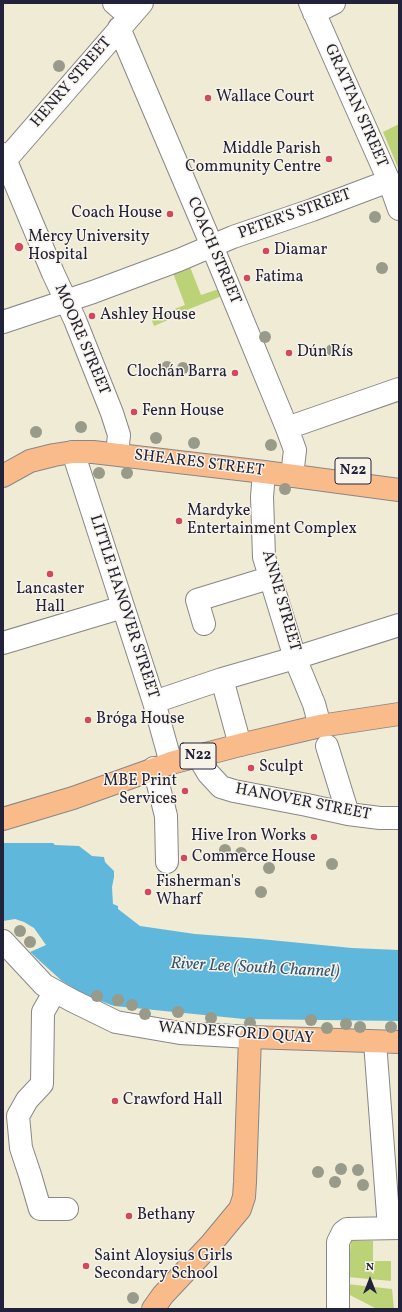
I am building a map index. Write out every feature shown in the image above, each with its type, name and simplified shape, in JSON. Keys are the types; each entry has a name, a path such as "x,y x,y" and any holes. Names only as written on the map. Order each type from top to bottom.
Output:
{"main road":[{"name":"SHEARES STREET","path":"3,476 30,461 73,452 93,452 264,472 399,490"},
{"name":"N22","path":"300,477 344,470 399,475"},
{"name":"N22","path":"3,819 73,798 163,766 198,756 240,745 324,736 399,714"},
{"name":"WANDESFORD QUAY","path":"250,1037 399,1042"},
{"path":"153,1309 163,1295 211,1244 240,1209 244,1197 245,1182 250,1037"}],"street":[{"path":"312,8 334,3"},
{"name":"GRATTAN STREET","path":"312,8 389,181 399,209"},
{"name":"HENRY STREET","path":"4,159 126,13"},
{"name":"COACH STREET","path":"126,13 212,246 287,428 295,450 300,477"},
{"name":"MOORE STREET","path":"4,159 75,320 117,428 119,435 118,454"},
{"name":"PETER'S STREET","path":"3,322 148,272 233,237 312,210 389,181"},
{"path":"287,428 399,389"},
{"name":"LITTLE HANOVER STREET","path":"73,452 154,702 163,766 167,862"},
{"name":"ANNE STREET","path":"264,472 262,496 264,557 295,658 314,704 324,736 359,820"},
{"path":"204,624 197,600 270,578"},
{"path":"3,643 123,607"},
{"path":"154,702 222,679 295,658 399,625"},
{"path":"222,679 240,745"},
{"name":"HANOVER STREET","path":"198,756 208,773 221,787 234,791 307,805 359,820 399,818"},
{"name":"WANDESFORD QUAY","path":"4,942 44,985 116,1022 180,1033 250,1037"},
{"path":"55,991 43,1012 42,1084 27,1100 18,1116 21,1148 40,1209 67,1209"},
{"path":"338,1309 338,1242 343,1232 347,1229 394,1228 375,1042"}],"green space":[{"path":"399,124 399,170 383,132"},
{"path":"190,267 201,295 219,289 222,296 174,315 175,317 154,326 151,318 185,305 173,273"},
{"path":"351,1241 373,1241 373,1261 391,1261 391,1281 348,1277"},
{"path":"347,1284 392,1289 394,1309 377,1309 346,1293"}],"water":[{"name":"River Lee (South Channel)","path":"3,843 53,843 55,845 79,846 92,856 104,857 105,862 114,871 112,887 113,904 118,906 118,909 140,926 195,934 352,948 399,950 399,1021 244,1019 114,1006 85,995 62,981 30,952 46,945 34,928 15,919 3,921"}],"place":[{"name":"Wallace Court","path":"208,98"},
{"name":"Middle Parish Community Centre","path":"329,159"},
{"name":"Coach House","path":"170,214"},
{"name":"Mercy University Hospital","path":"19,247"},
{"name":"Diamar","path":"266,251"},
{"name":"Fatima","path":"247,278"},
{"name":"Ashley House","path":"92,316"},
{"name":"Dún Rís","path":"289,353"},
{"name":"Clochán Barra","path":"235,373"},
{"name":"Fenn House","path":"134,412"},
{"name":"Mardyke Entertainment Complex","path":"179,521"},
{"name":"Lancaster Hall","path":"50,574"},
{"name":"Bróga House","path":"88,720"},
{"name":"Sculpt","path":"251,768"},
{"name":"MBE Print Services","path":"185,791"},
{"name":"Hive Iron Works","path":"314,837"},
{"name":"Commerce House","path":"184,858"},
{"name":"Fisherman's Wharf","path":"148,892"},
{"name":"Crawford Hall","path":"115,1101"},
{"name":"Bethany","path":"129,1216"},
{"name":"Saint Aloysius Girls Secondary School","path":"86,1266"}]}
